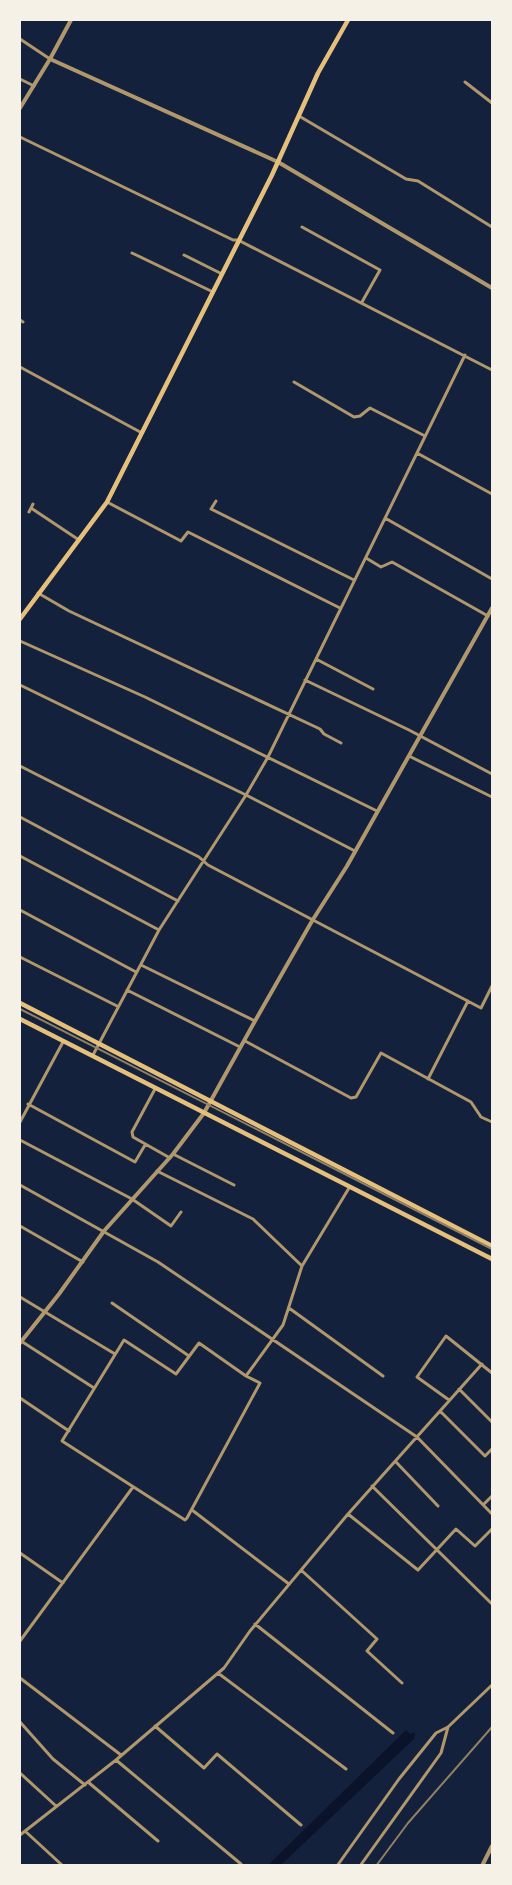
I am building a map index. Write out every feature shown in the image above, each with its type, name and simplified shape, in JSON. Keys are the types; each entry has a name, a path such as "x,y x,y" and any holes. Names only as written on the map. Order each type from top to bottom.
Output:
{"main road":[{"path":"20,619 107,502 278,162 327,55 348,20"},
{"path":"20,1004 492,1244"},
{"path":"20,1019 349,1188 468,1246 492,1261"}],"street":[{"path":"20,108 71,20"},
{"path":"20,39 50,59 278,162 492,288"},
{"path":"20,79 34,86"},
{"path":"465,82 492,103"},
{"path":"299,116 406,179 418,181 492,227"},
{"path":"20,137 233,240 238,240 492,370"},
{"path":"302,227 380,270 362,302"},
{"path":"132,253 213,292"},
{"path":"184,255 222,274"},
{"path":"92,1057 159,930 268,757 465,355"},
{"path":"20,367 142,433"},
{"path":"294,382 354,417 360,416 370,408 425,436"},
{"path":"417,453 492,494"},
{"path":"216,501 212,509 354,580"},
{"path":"107,502 181,541 188,532 340,608"},
{"path":"31,508 79,540"},
{"path":"385,518 492,579"},
{"path":"365,558 381,567 392,562 488,616"},
{"path":"38,593 69,611 320,729 324,734 340,743"},
{"path":"94,1388 20,1342 46,1312 104,1231 171,1156 204,1113 492,608"},
{"path":"20,641 145,697 377,811"},
{"path":"316,659 373,689"},
{"path":"305,680 492,774"},
{"path":"20,685 355,851"},
{"path":"409,756 492,797"},
{"path":"20,766 203,860 208,865 312,921 481,1008 492,987"},
{"path":"20,817 178,901"},
{"path":"20,856 159,930"},
{"path":"20,910 136,972"},
{"path":"20,957 118,1007"},
{"path":"140,965 255,1021"},
{"path":"127,990 241,1048"},
{"path":"428,1079 468,1001"},
{"path":"20,1122 63,1041"},
{"path":"245,1041 351,1098 356,1097 381,1053 471,1102 481,1116 492,1122"},
{"path":"155,1089 132,1132 133,1137 145,1145 234,1185"},
{"path":"28,1104 135,1162 145,1145"},
{"path":"20,1140 132,1199 171,1226 181,1212"},
{"path":"157,1171 253,1219 303,1266"},
{"path":"20,1185 158,1262 417,1437 492,1514"},
{"path":"246,1376 283,1325 303,1266 349,1188"},
{"path":"20,1226 83,1262"},
{"path":"20,1297 115,1354"},
{"path":"112,1303 189,1356"},
{"path":"289,1308 382,1376"},
{"path":"449,1400 417,1377 446,1336 492,1373"},
{"path":"124,1340 176,1374 189,1356 199,1343 246,1376 260,1383 192,1510 184,1520 62,1441 124,1340"},
{"path":"20,1835 116,1760 218,1673 238,1650 255,1624 348,1514 482,1364"},
{"path":"459,1389 492,1422"},
{"path":"20,1398 69,1431"},
{"path":"440,1412 485,1456 492,1449"},
{"path":"395,1462 438,1506"},
{"path":"372,1486 492,1604"},
{"path":"20,1641 133,1487"},
{"path":"484,1504 492,1496"},
{"path":"192,1510 289,1584"},
{"path":"348,1514 418,1570 456,1529 475,1546 492,1529"},
{"path":"20,1553 63,1583"},
{"path":"301,1570 377,1639 367,1651 402,1683"},
{"path":"255,1624 393,1733"},
{"path":"218,1673 346,1769"},
{"path":"20,1678 121,1755"},
{"path":"337,1866 399,1779 436,1733 448,1727 492,1685"},
{"path":"20,1722 54,1759 158,1840"},
{"path":"155,1726 204,1768 217,1754 301,1825"},
{"path":"360,1866 441,1753 448,1727"},
{"path":"116,1760 241,1864"},
{"path":"20,1773 56,1807"},
{"path":"25,1831 63,1866"},
{"path":"482,1866 492,1846"}],"water":[{"path":"406,1730 410,1734 415,1732 414,1739 281,1865 268,1865"}],"railway":[{"path":"20,1009 492,1249"},
{"path":"376,1866 408,1823 492,1727"}]}
